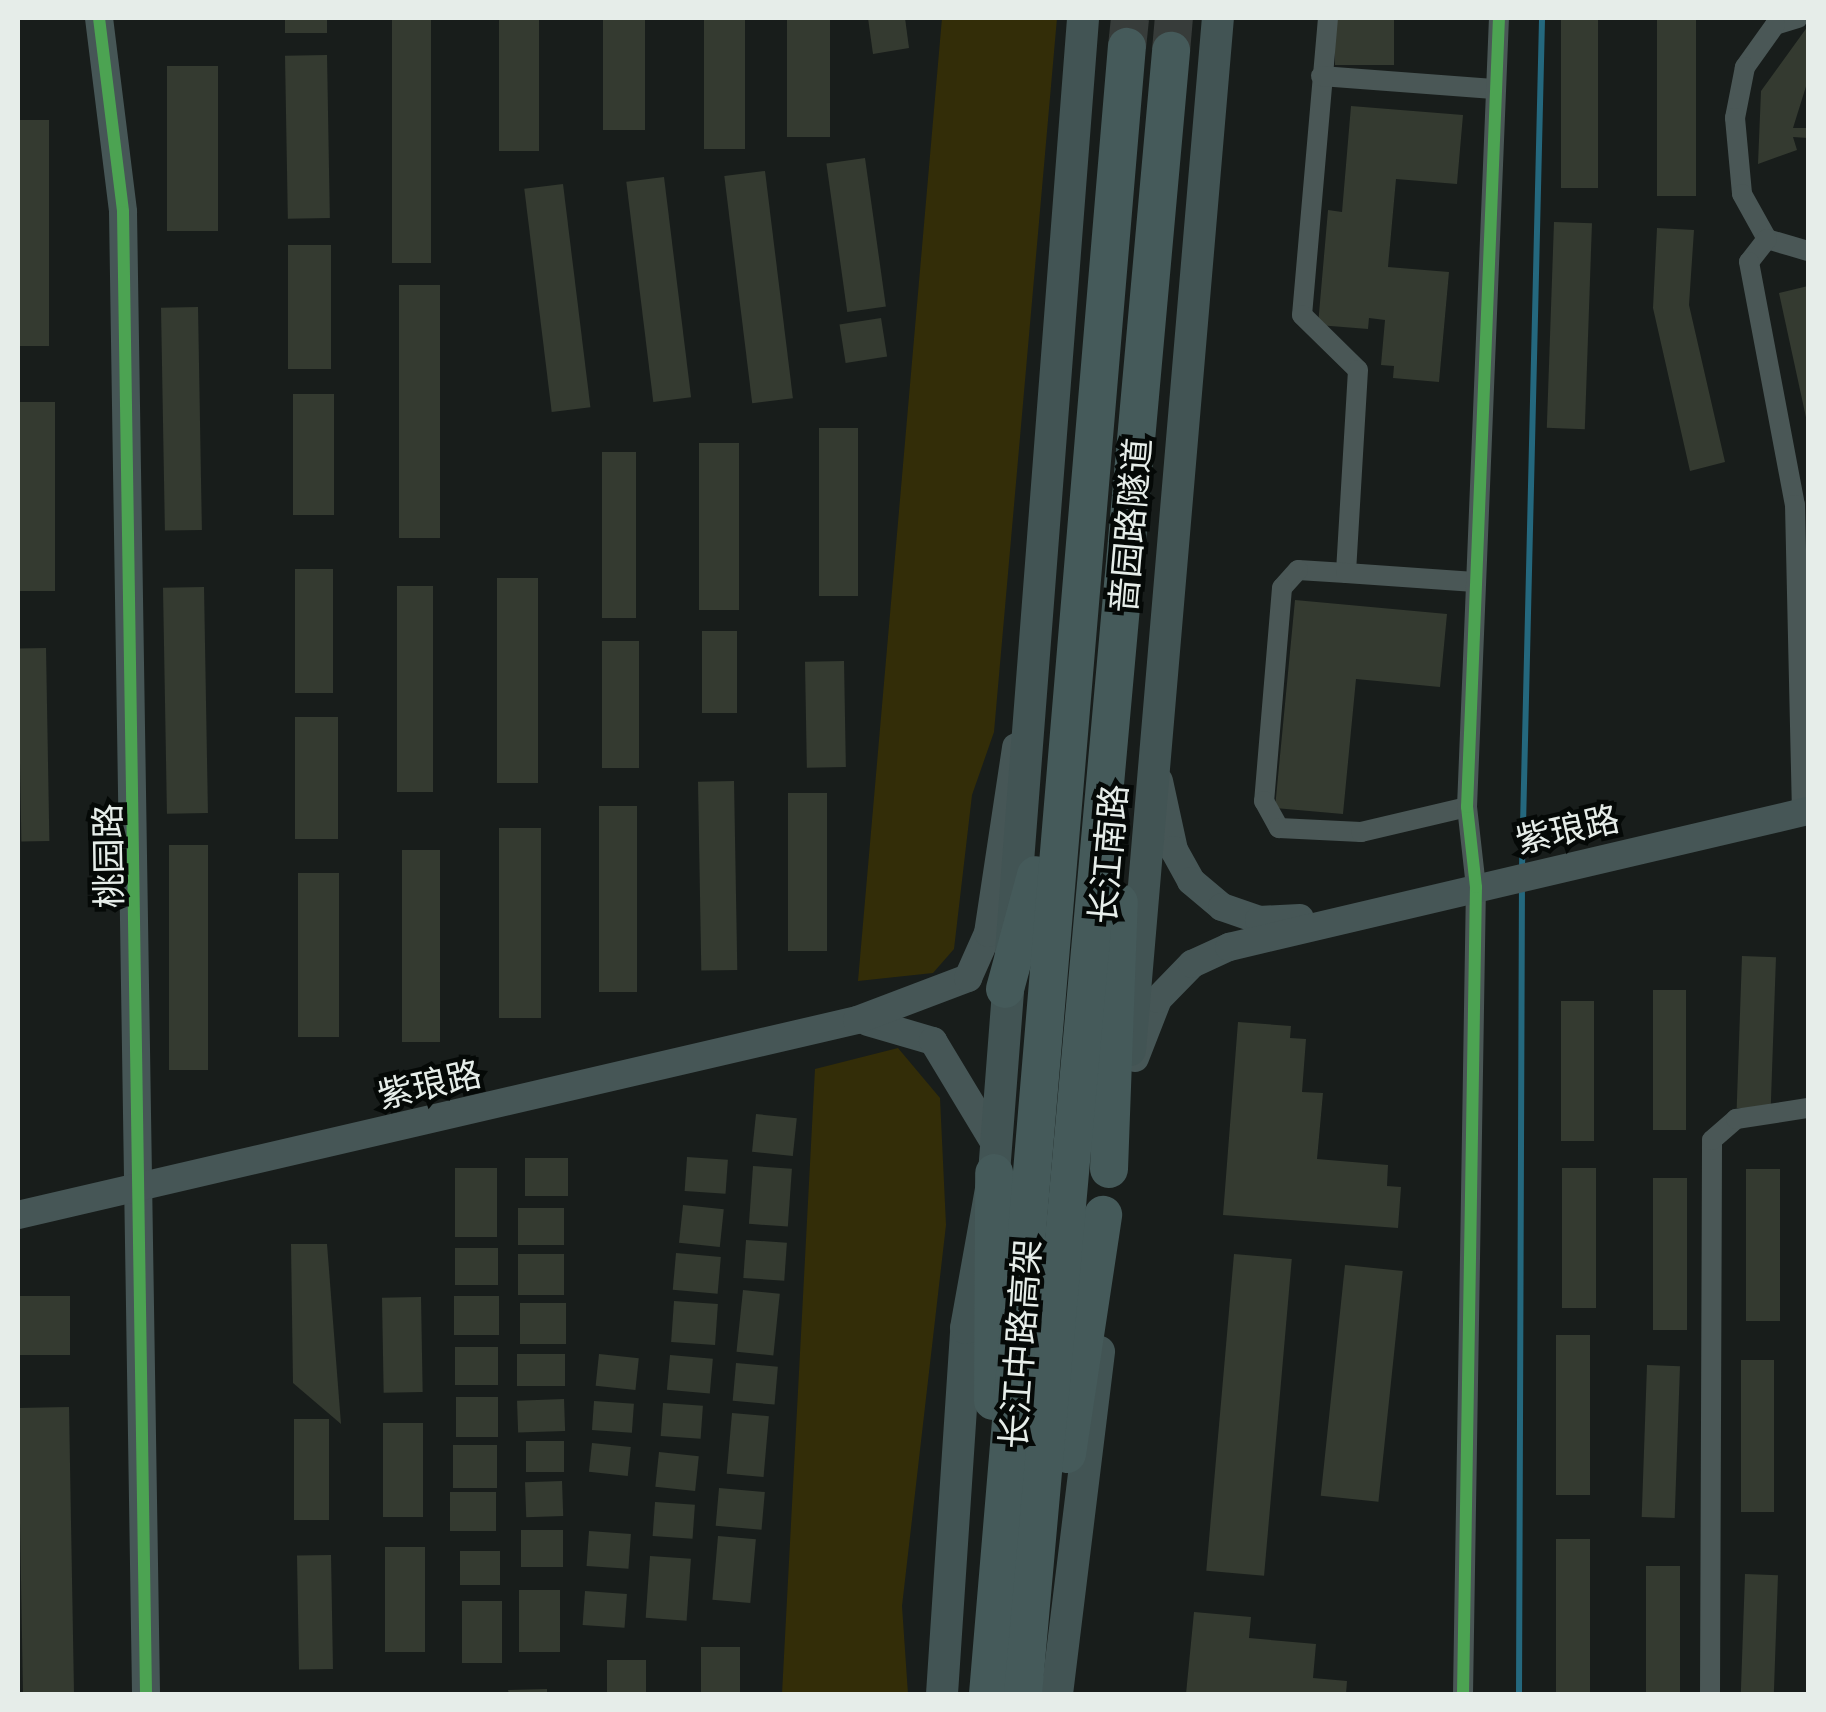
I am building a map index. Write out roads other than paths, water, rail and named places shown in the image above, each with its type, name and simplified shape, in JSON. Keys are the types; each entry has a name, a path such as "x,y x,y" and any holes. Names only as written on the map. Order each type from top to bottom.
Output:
{"highway":[{"name":"啬园路隧道","path":"1044,994 1079,541 1127,47"},
{"name":"啬园路隧道","path":"1087,999 1171,51"},
{"path":"1108,1169 1121,804 1153,434 1153,254"},
{"path":"1006,989 1042,854 1079,541"},
{"name":"长江中路高架","path":"1022,1694 1011,1626 1044,994"},
{"name":"长江中路高架","path":"988,1694 1011,1626 1087,999"},
{"path":"994,1158 1011,1626"},
{"path":"1011,1626 1071,1436 1104,1215"}],"main road":[{"path":"942,1694 966,1328 994,1158 1084,18"},
{"name":"长江南路","path":"1058,1694 1083,1526 1108,1169 1128,1076 1218,18"}],"street":[{"name":"桃园路","path":"99,18 124,212 142,1184 146,1694"},
{"path":"1328,18 1302,315 1358,370 1346,573"},
{"path":"1462,1694 1476,887 1467,807 1498,18"},
{"path":"1798,18 1775,25 1745,67 1734,118 1742,194 1767,239 1808,251"},
{"path":"1321,76 1494,89"},
{"path":"1767,239 1749,262 1795,506 1805,812"},
{"path":"1467,807 1361,832 1279,828 1267,819 1282,588 1298,570 1475,582"},
{"name":"紫琅路","path":"18,1215 857,1020 968,978 988,934 1028,692"},
{"path":"1155,760 1174,850 1222,907 1259,920 1341,918"},
{"name":"紫琅路","path":"1341,918 1805,812"},
{"path":"1128,1076 1158,999 1192,964 1341,918"},
{"path":"857,1020 933,1041 994,1158"},
{"path":"1710,1694 1712,1140 1736,1119 1808,1108"}],"waterway":[{"path":"1522,868 1542,18"},
{"path":"1519,1694 1522,886"}],"tunnel":[{"path":"1127,47 1130,18"},
{"path":"1171,51 1174,18"}]}
